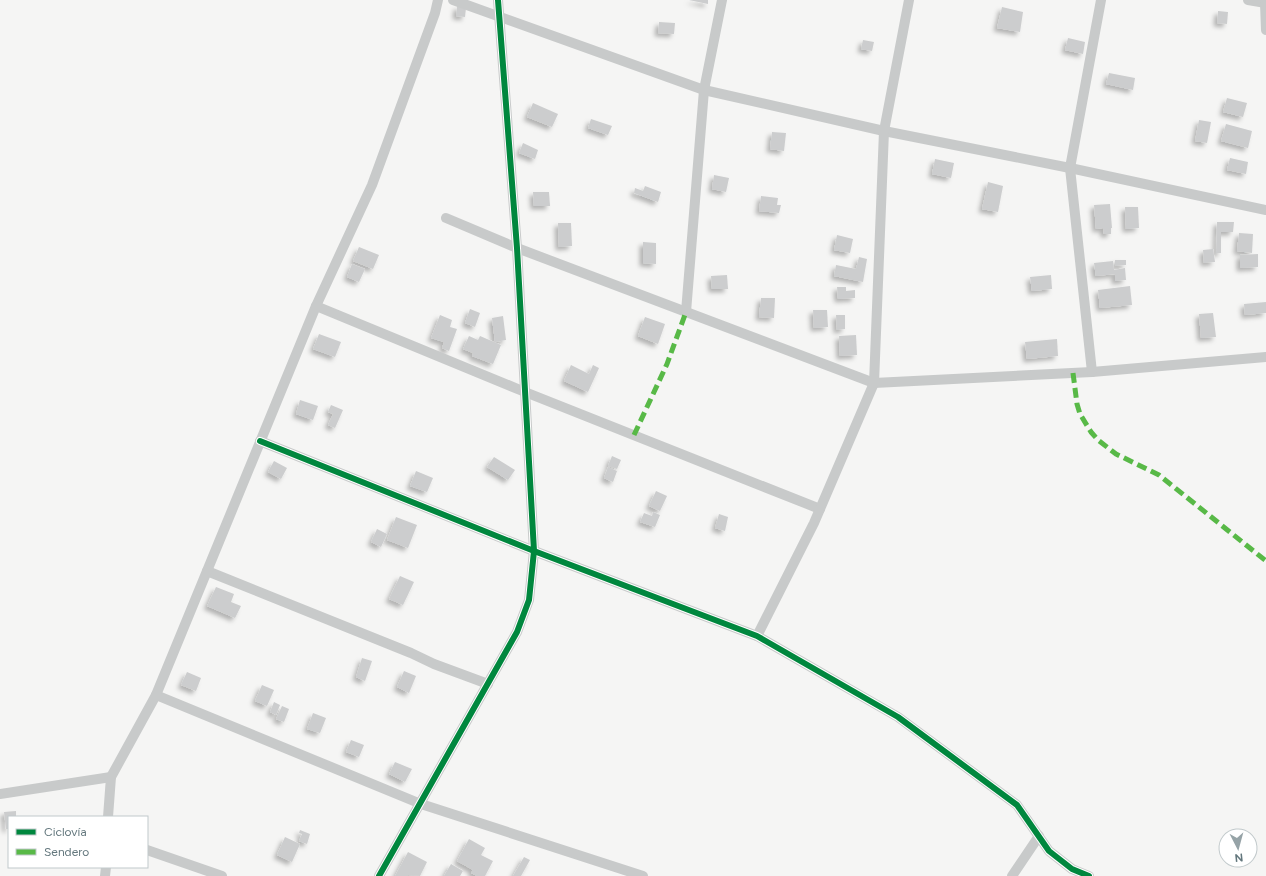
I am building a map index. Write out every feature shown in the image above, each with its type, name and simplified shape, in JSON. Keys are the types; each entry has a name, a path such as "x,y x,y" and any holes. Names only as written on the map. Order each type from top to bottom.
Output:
{"street":[{"path":"108,816 111,777 156,694 316,306 372,185 435,13 438,0"},
{"path":"453,0 704,90 884,131 1070,168 1266,210"},
{"path":"379,876 517,632 529,600 534,551 517,248 498,0"},
{"path":"686,312 704,90 722,0"},
{"path":"757,636 820,509 874,383 884,131 909,0"},
{"path":"1092,372 1070,168 1101,0"},
{"path":"1248,0 1265,3 1266,30"},
{"path":"446,218 517,248 874,383 1092,372 1266,358"},
{"path":"316,306 525,392 820,509"},
{"path":"260,442 534,551 757,636 898,717 1017,805 1050,851 1072,869 1089,876"},
{"path":"207,571 411,653 434,664 488,684"},
{"path":"156,694 421,804 643,876"},
{"path":"0,794 111,777"},
{"path":"1012,876 1039,836"},
{"path":"148,850 222,876"}],"building":[{"path":"689,0 708,0 708,4"},
{"path":"457,6 466,8 465,17 456,16"},
{"path":"1002,7 1023,12 1020,32 997,28"},
{"path":"1218,11 1228,12 1227,24 1217,23"},
{"path":"659,22 675,23 674,34 658,33"},
{"path":"1068,38 1085,42 1083,54 1065,50"},
{"path":"863,40 874,42 872,51 861,49"},
{"path":"1109,73 1135,78 1133,90 1106,84"},
{"path":"1227,98 1247,103 1243,117 1223,112"},
{"path":"533,103 558,114 552,127 527,117"},
{"path":"591,119 612,126 608,135 588,128"},
{"path":"1199,120 1211,122 1207,143 1195,141"},
{"path":"1226,124 1252,131 1248,148 1221,141"},
{"path":"772,132 786,133 784,151 770,149"},
{"path":"523,143 538,150 535,159 519,153"},
{"path":"1230,158 1248,162 1246,174 1227,170"},
{"path":"935,159 954,163 951,178 932,174"},
{"path":"714,175 729,178 726,192 712,189"},
{"path":"988,182 1003,186 998,212 982,209"},
{"path":"645,186 661,192 658,202 634,193 635,188 643,191"},
{"path":"533,192 549,192 550,206 534,206"},
{"path":"761,196 778,198 777,205 781,205 779,213 759,211"},
{"path":"1110,204 1111,234 1104,234 1103,228 1096,229 1094,205"},
{"path":"1125,207 1138,207 1139,228 1126,229"},
{"path":"1217,222 1234,222 1233,232 1221,232 1221,253 1216,253"},
{"path":"558,223 571,223 572,246 559,247"},
{"path":"1239,233 1253,234 1252,253 1237,251"},
{"path":"837,235 853,239 850,253 834,250"},
{"path":"643,242 656,243 656,264 643,263"},
{"path":"359,247 379,255 373,269 353,261"},
{"path":"1213,249 1215,262 1204,263 1203,250"},
{"path":"1258,254 1258,267 1240,268 1240,255"},
{"path":"859,257 867,259 863,282 834,276 836,265 856,269"},
{"path":"1115,260 1126,260 1126,265 1115,266"},
{"path":"1113,261 1114,270 1125,268 1126,280 1115,281 1115,274 1096,276 1094,263"},
{"path":"352,264 365,269 359,282 347,277"},
{"path":"727,275 728,289 712,289 711,276"},
{"path":"1051,275 1052,289 1032,291 1030,277"},
{"path":"1130,286 1132,305 1100,308 1098,290"},
{"path":"837,287 846,287 846,291 855,290 855,298 838,299"},
{"path":"761,298 775,298 774,318 759,317"},
{"path":"1266,302 1266,313 1245,315 1244,304"},
{"path":"470,309 480,313 475,327 465,323"},
{"path":"813,310 827,310 828,327 814,328"},
{"path":"1213,313 1216,337 1201,338 1199,314"},
{"path":"440,315 452,320 450,327 457,329 449,351 442,348 444,342 431,338"},
{"path":"836,315 845,315 845,329 837,330"},
{"path":"503,316 506,340 495,342 492,318"},
{"path":"645,317 665,324 658,344 638,336"},
{"path":"319,334 341,342 335,357 313,349"},
{"path":"856,335 857,355 840,356 839,336"},
{"path":"469,336 478,340 480,336 501,345 493,364 472,356 473,353 463,349"},
{"path":"1057,339 1058,356 1027,359 1025,342"},
{"path":"571,365 589,374 593,365 599,368 588,392 564,381"},
{"path":"300,400 318,406 313,420 296,414"},
{"path":"331,405 343,410 335,428 328,425 333,414 328,412"},
{"path":"612,456 621,460 617,469 608,466"},
{"path":"494,457 515,470 508,480 487,467"},
{"path":"274,461 287,468 281,479 268,472"},
{"path":"608,467 617,471 613,482 604,478"},
{"path":"416,471 433,478 427,492 410,486"},
{"path":"656,491 667,496 660,511 649,506"},
{"path":"653,512 660,515 655,527 640,522 644,513 652,516"},
{"path":"719,514 728,517 725,531 715,528"},
{"path":"396,517 417,525 408,548 387,540"},
{"path":"377,529 387,534 381,547 371,542"},
{"path":"400,576 414,582 403,605 389,599"},
{"path":"216,587 234,594 231,602 241,606 235,618 207,606"},
{"path":"362,658 372,661 365,681 356,677"},
{"path":"404,671 416,676 409,693 397,687"},
{"path":"187,672 201,678 196,691 181,685"},
{"path":"262,685 274,690 267,706 255,701"},
{"path":"274,702 280,705 276,715 270,712"},
{"path":"282,706 289,709 284,722 276,719"},
{"path":"313,713 326,718 320,733 307,729"},
{"path":"351,740 364,745 359,757 346,752"},
{"path":"395,762 412,769 405,782 389,774"},
{"path":"16,811 16,816 8,816 8,829 6,829 4,812"},
{"path":"300,830 310,834 307,844 299,841 302,834 299,833"},
{"path":"285,837 300,844 292,862 277,855"},
{"path":"469,839 485,848 481,855 493,861 485,876 477,876 471,873 473,870 457,861"},
{"path":"408,852 427,862 420,876 395,876"},
{"path":"524,857 530,860 521,876 513,876"},
{"path":"451,864 463,871 460,876 444,876"}],"marked path":[{"path":"634,435 667,364 686,312"},
{"path":"1073,373 1077,404 1080,414 1091,432 1098,440 1116,454 1159,475 1266,561"}],"cycle path":[{"path":"379,876 517,632 529,600 534,551 517,248 498,0"},
{"path":"260,441 534,551 757,636 898,717 1017,805 1049,851 1072,869 1089,876"}]}
